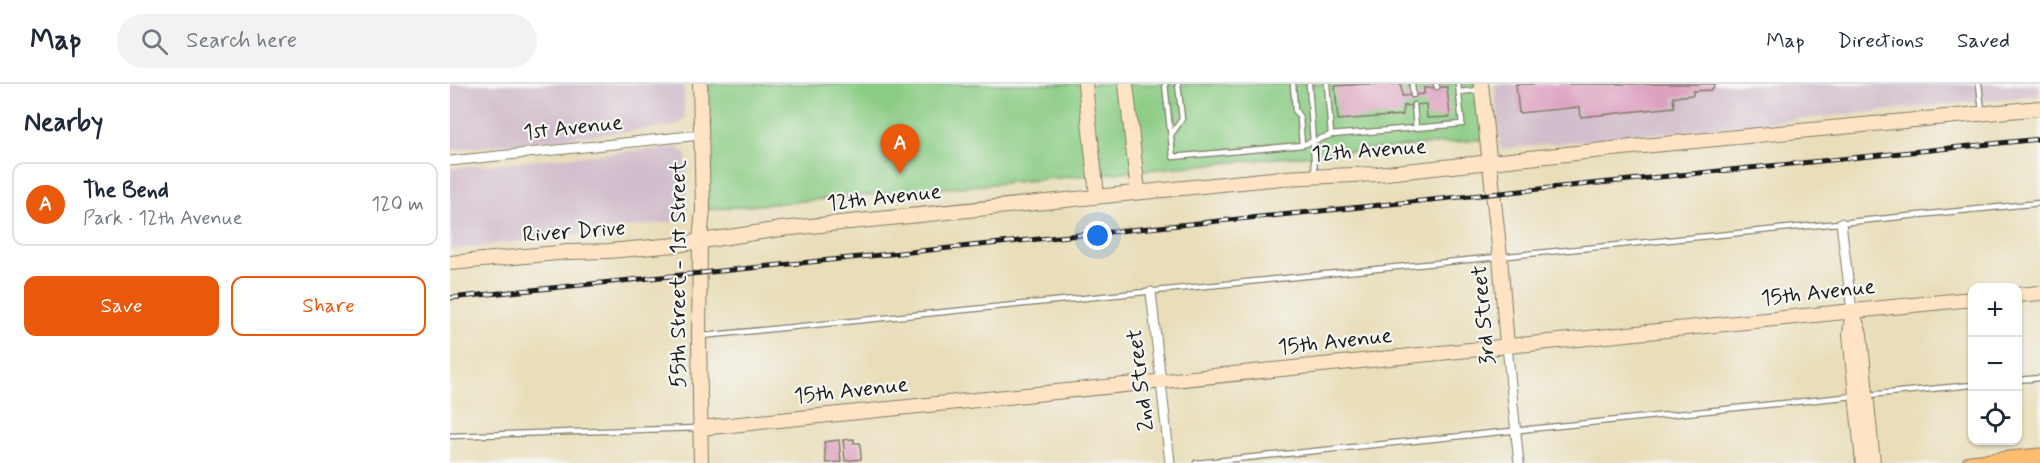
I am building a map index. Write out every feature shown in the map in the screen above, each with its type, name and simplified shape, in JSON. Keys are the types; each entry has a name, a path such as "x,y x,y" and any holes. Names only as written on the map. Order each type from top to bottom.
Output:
{"main road":[{"path":"1970,463 2040,456"}],"street":[{"name":"55th Street - 1st Street","path":"700,84 703,210 700,240 699,337 701,463"},
{"path":"1085,84 1097,196"},
{"path":"1130,84 1138,192"},
{"name":"3rd Street","path":"1482,87 1519,463"},
{"name":"12th Avenue","path":"700,240 781,229 1097,196 1316,176 1377,174 2040,108"},
{"name":"1st Avenue","path":"450,161 700,135"},
{"path":"1841,223 1852,311 1850,335 1873,463"},
{"name":"River Drive","path":"450,263 675,245 700,240"},
{"name":"2nd Street","path":"1151,292 1170,463"},
{"path":"2022,295 2040,293"},
{"name":"15th Avenue","path":"701,428 1968,299"},
{"path":"1861,396 1863,463"}],"lane":[{"path":"1165,84 1173,157 1302,145 1331,135 1462,124 1458,84"},
{"path":"1171,135 1182,119 1178,84"},
{"path":"1293,84 1295,110 1300,118 1302,145"},
{"path":"1309,84 1316,176"},
{"path":"1327,84 1331,135"},
{"path":"1412,84 1413,95"},
{"path":"1979,84 1982,113"},
{"path":"1459,92 1482,87"},
{"path":"1414,105 1416,128"},
{"path":"1439,117 1440,126"},
{"path":"699,337 2040,203"},
{"path":"2022,380 2040,378"},
{"path":"1196,463 1968,384"},
{"path":"450,436 701,428"}],"shaded area":[{"path":"450,84 684,84 684,118 677,126 450,150"},
{"path":"1495,84 2040,84 2040,95 1500,149"},
{"path":"677,147 686,154 687,208 672,222 450,250 450,168"}],"green space":[{"path":"709,84 1484,84 1488,139 703,210"}],"building":[{"path":"1401,84 1402,96 1424,94 1424,88 1447,87 1450,117 1427,118 1426,104 1403,106 1403,115 1338,120 1335,86"},
{"path":"1516,84 1716,84 1711,90 1693,91 1693,95 1673,97 1674,107 1581,117 1580,107 1519,113"},
{"path":"854,439 854,443 860,443 861,459 845,461 843,440"},
{"path":"839,440 841,462 826,463 824,442"}],"railway":[{"path":"450,298 2040,139"}],"place":[{"name":"The Bend","path":"900,174"}]}
